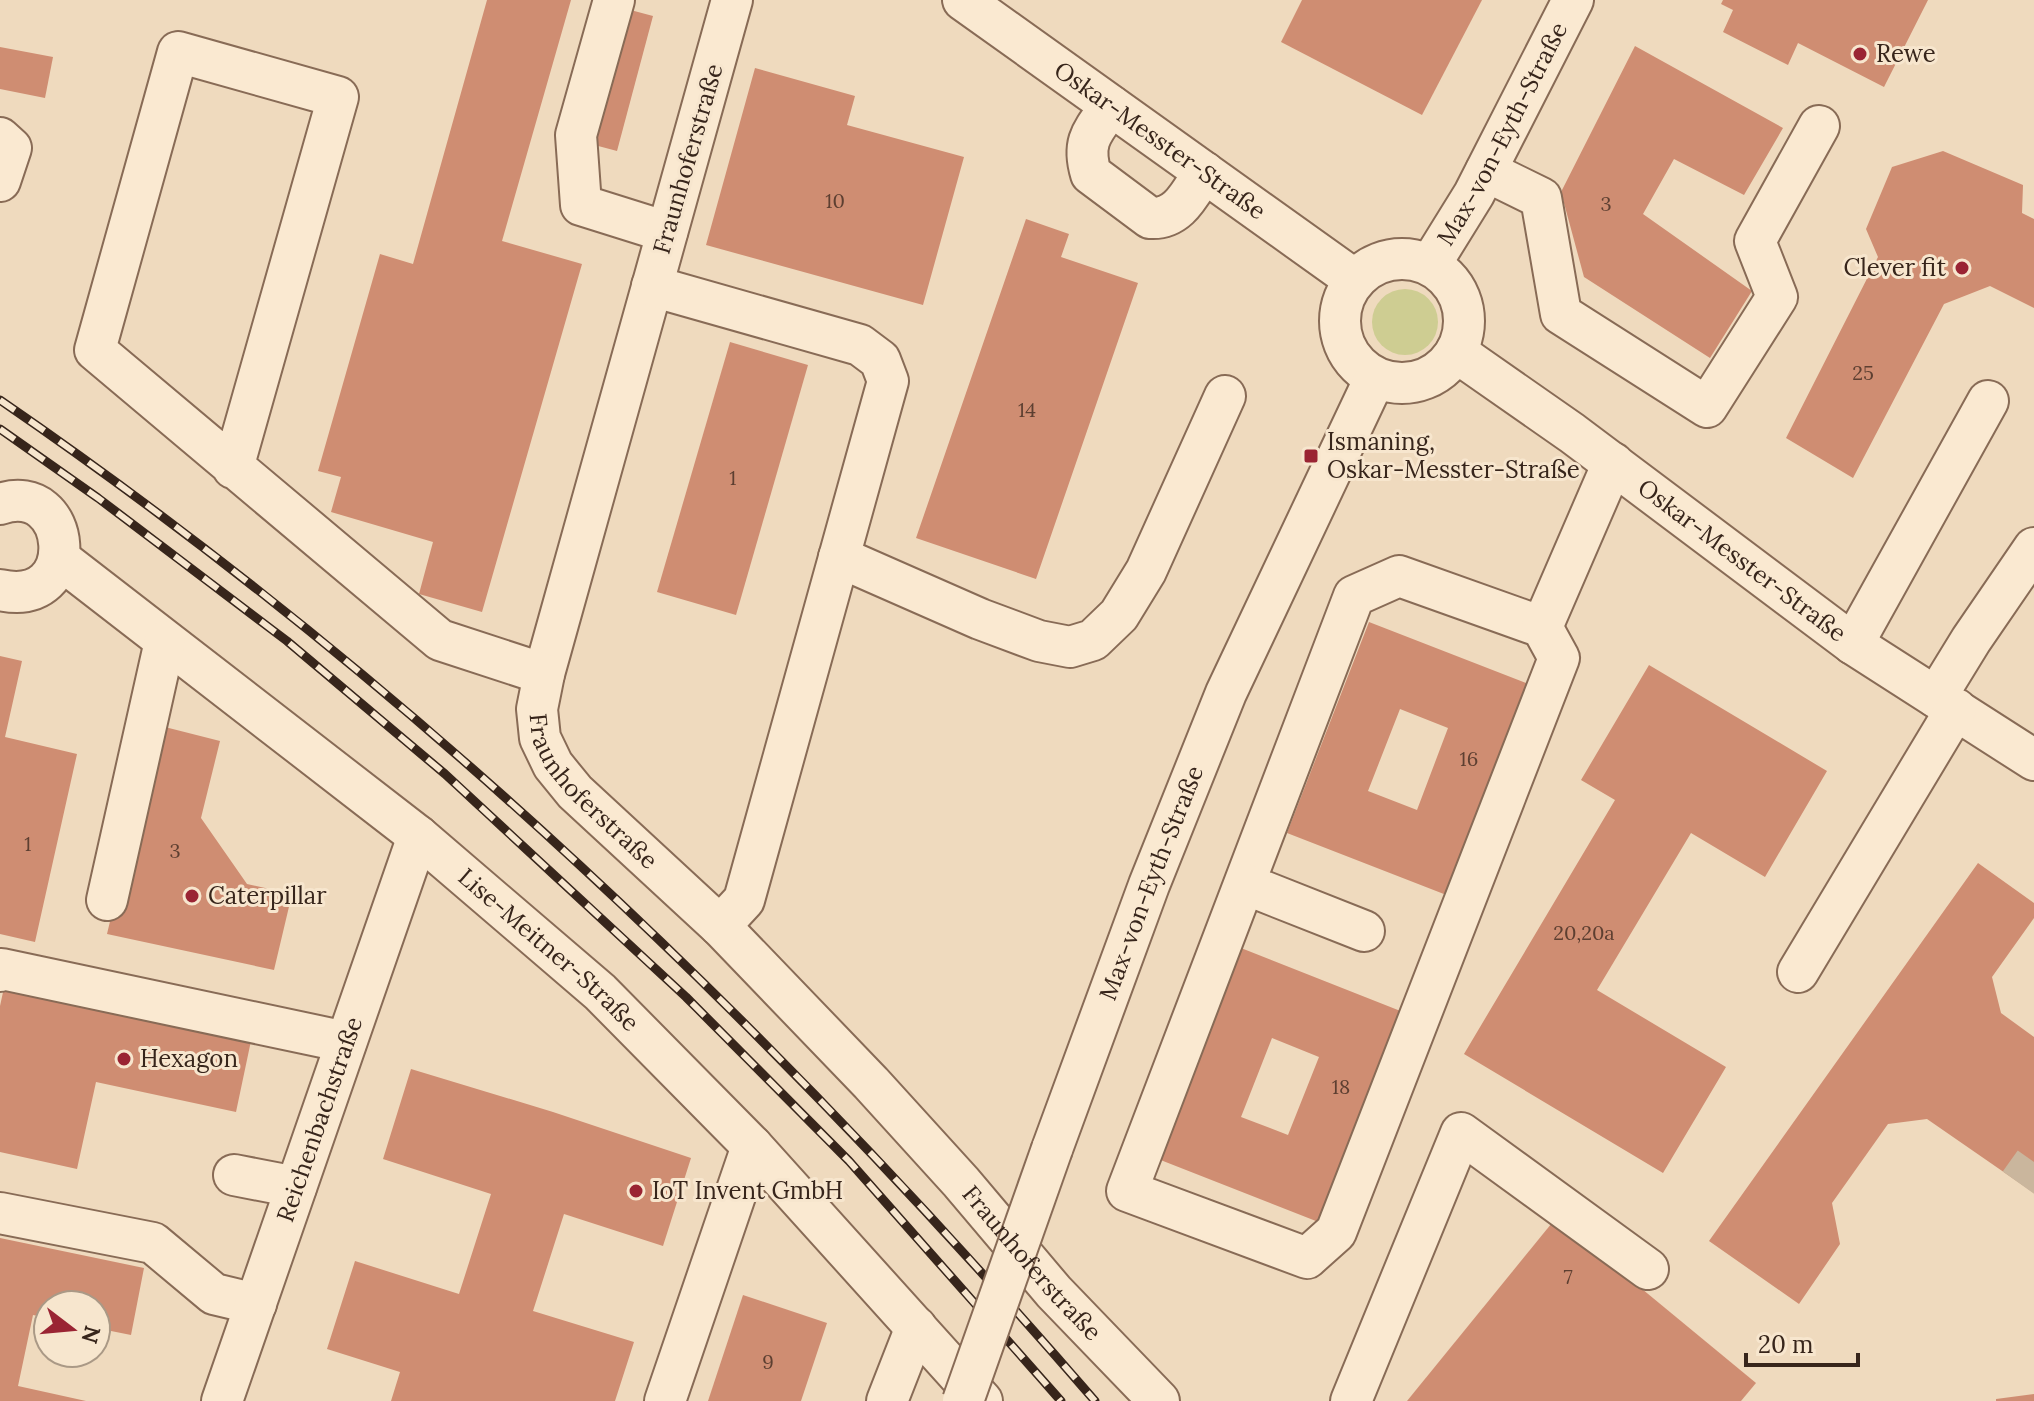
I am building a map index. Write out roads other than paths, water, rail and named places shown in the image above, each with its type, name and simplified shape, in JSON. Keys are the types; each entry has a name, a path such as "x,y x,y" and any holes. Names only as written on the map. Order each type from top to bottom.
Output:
{"street":[{"path":"614,0 576,135 581,205 667,232"},
{"name":"Fraunhoferstraße","path":"732,0 544,674 537,709 540,738 553,765 575,792 720,926 871,1083 961,1182 1054,1292 1159,1401"},
{"name":"Oskar-Messter-Straße","path":"963,0 1355,280"},
{"name":"Max-von-Eyth-Straße","path":"1430,265 1486,171 1573,0"},
{"path":"233,468 338,97 178,52 95,350 233,468 440,640 544,674"},
{"path":"1111,106 1091,133 1086,146 1091,174 1150,218 1162,219 1173,214 1204,172"},
{"path":"1486,171 1541,198 1561,314 1707,407 1777,297 1755,241 1819,126"},
{"path":"0,138 11,148 0,181"},
{"name":"Max-von-Eyth-Straße","path":"1355,280 1367,269 1398,259 1430,265 1446,277 1458,294 1464,313 1463,333 1456,352"},
{"path":"1355,280 1344,297 1340,334 1359,368 1375,378 1402,384 1430,378 1445,367 1456,352"},
{"path":"652,286 860,345 880,360 888,381 744,900 720,926"},
{"name":"Oskar-Messter-Straße","path":"1456,352 1613,463 1853,644 2034,760"},
{"name":"Max-von-Eyth-Straße","path":"963,1401 1149,885 1226,693 1375,378"},
{"path":"839,557 980,619 1039,641 1070,647 1093,640 1119,615 1146,571 1225,396"},
{"path":"1853,644 1988,401"},
{"path":"1542,627 1613,463"},
{"path":"0,504 23,501 49,516 58,529 60,559 53,573 42,584 28,591 13,593 0,590"},
{"path":"1798,972 1946,703 1971,640 2034,548"},
{"name":"Lise-Meitner-Straße","path":"60,559 418,836 600,992 752,1146 982,1401"},
{"path":"1399,576 1542,627 1559,658 1336,1232 1307,1258 1127,1191 1354,596 1399,576"},
{"path":"107,900 165,641"},
{"name":"Reichenbachstraße","path":"222,1401 418,836"},
{"path":"1245,884 1364,931"},
{"path":"0,971 346,1042"},
{"path":"1351,1401 1461,1133 1648,1269"},
{"path":"665,1401 752,1146"},
{"path":"234,1175 296,1187"},
{"path":"0,1213 153,1243 214,1294 256,1304"},
{"path":"887,1401 916,1327"}],"tunnel":[{"path":"2019,1183 2034,1162"}],"railway":[{"path":"0,400 152,509 299,622 580,865 714,993 845,1126 1095,1401"},
{"path":"0,429 98,498 287,641 445,774 686,997 849,1161 1061,1401"}],"place":[{"name":"Rewe","path":"1860,54"},
{"name":"Clever fit","path":"1962,268"},
{"name":"Ismaning, Oskar-Messter-Straße","path":"1311,456"},
{"name":"Caterpillar","path":"192,896"},
{"name":"Hexagon","path":"124,1059"},
{"name":"IoT Invent GmbH","path":"636,1191"}]}
